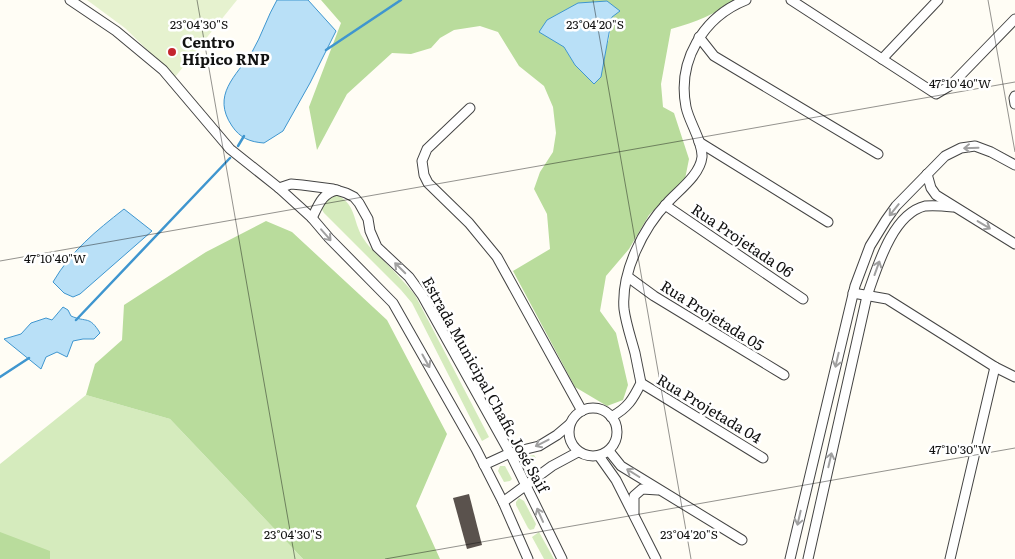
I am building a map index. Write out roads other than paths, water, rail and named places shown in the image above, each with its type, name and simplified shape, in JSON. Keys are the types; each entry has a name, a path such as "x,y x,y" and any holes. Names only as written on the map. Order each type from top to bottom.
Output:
{"street":[{"path":"70,0 116,30 163,70 230,149 279,188 312,218 393,303 484,465 503,502 528,559"},
{"path":"611,416 622,411 630,403 641,383 624,307 628,277 644,233 665,205 695,173 702,157 699,142 686,107 684,86 687,65 699,37 721,14 746,0"},
{"path":"791,0 936,94 951,85 1015,19"},
{"path":"882,58 938,0"},
{"path":"699,37 714,56 878,154"},
{"path":"1015,96 1015,104"},
{"path":"470,108 427,150 422,161 424,174 428,183 469,222 497,257 582,411"},
{"path":"699,142 828,222"},
{"path":"790,559 853,293 870,246 896,206 945,156 961,148 976,146 1015,165"},
{"path":"927,174 930,188 936,195 1015,244"},
{"name":"Estrada Municipal Chafic José Saif","path":"279,188 291,184 338,190 346,192 359,203 368,220 370,231 377,247 409,277 422,295 510,452 562,559"},
{"path":"312,218 324,197 328,193 338,190"},
{"name":"Rua Projetada 06","path":"665,205 803,299"},
{"path":"808,559 867,296 889,240 907,216 919,208 926,206 953,206"},
{"name":"Rua Projetada 05","path":"628,277 654,296 784,376"},
{"path":"853,293 887,299 1015,378"},
{"path":"950,559 996,367"},
{"name":"Rua Projetada 04","path":"641,383 764,458"},
{"path":"589,408 597,408 611,416 617,432 615,442 609,451 599,456 588,456 578,452 570,442 568,430 575,416 589,408"},
{"path":"484,465 510,452 539,446 570,424"},
{"path":"609,451 621,466 742,540"},
{"path":"503,502 552,466 578,452"},
{"path":"599,456 616,480 656,559"},
{"path":"641,532 633,510 634,496 642,489 661,490"}],"water":[{"path":"277,0 308,0 336,31 283,131 264,143 250,140 235,130 226,115 224,105 228,86 256,46"},
{"path":"607,1 620,11 612,17 601,77 594,84 575,65 564,47 539,32 547,20 578,3"},
{"path":"124,209 152,231 80,294 73,297 64,293 53,282 60,271 85,242"},
{"path":"63,307 68,310 71,316 87,320 93,324 100,333 94,339 73,341 67,357 57,352 46,357 41,369 4,339 21,334 31,323 46,318 52,320"}],"waterway":[{"path":"326,50 401,0"},
{"path":"238,146 244,136"},
{"path":"76,320 230,158"},
{"path":"0,377 29,358"}],"place":[{"name":"Centro Hípico RNP","path":"172,52"}]}
